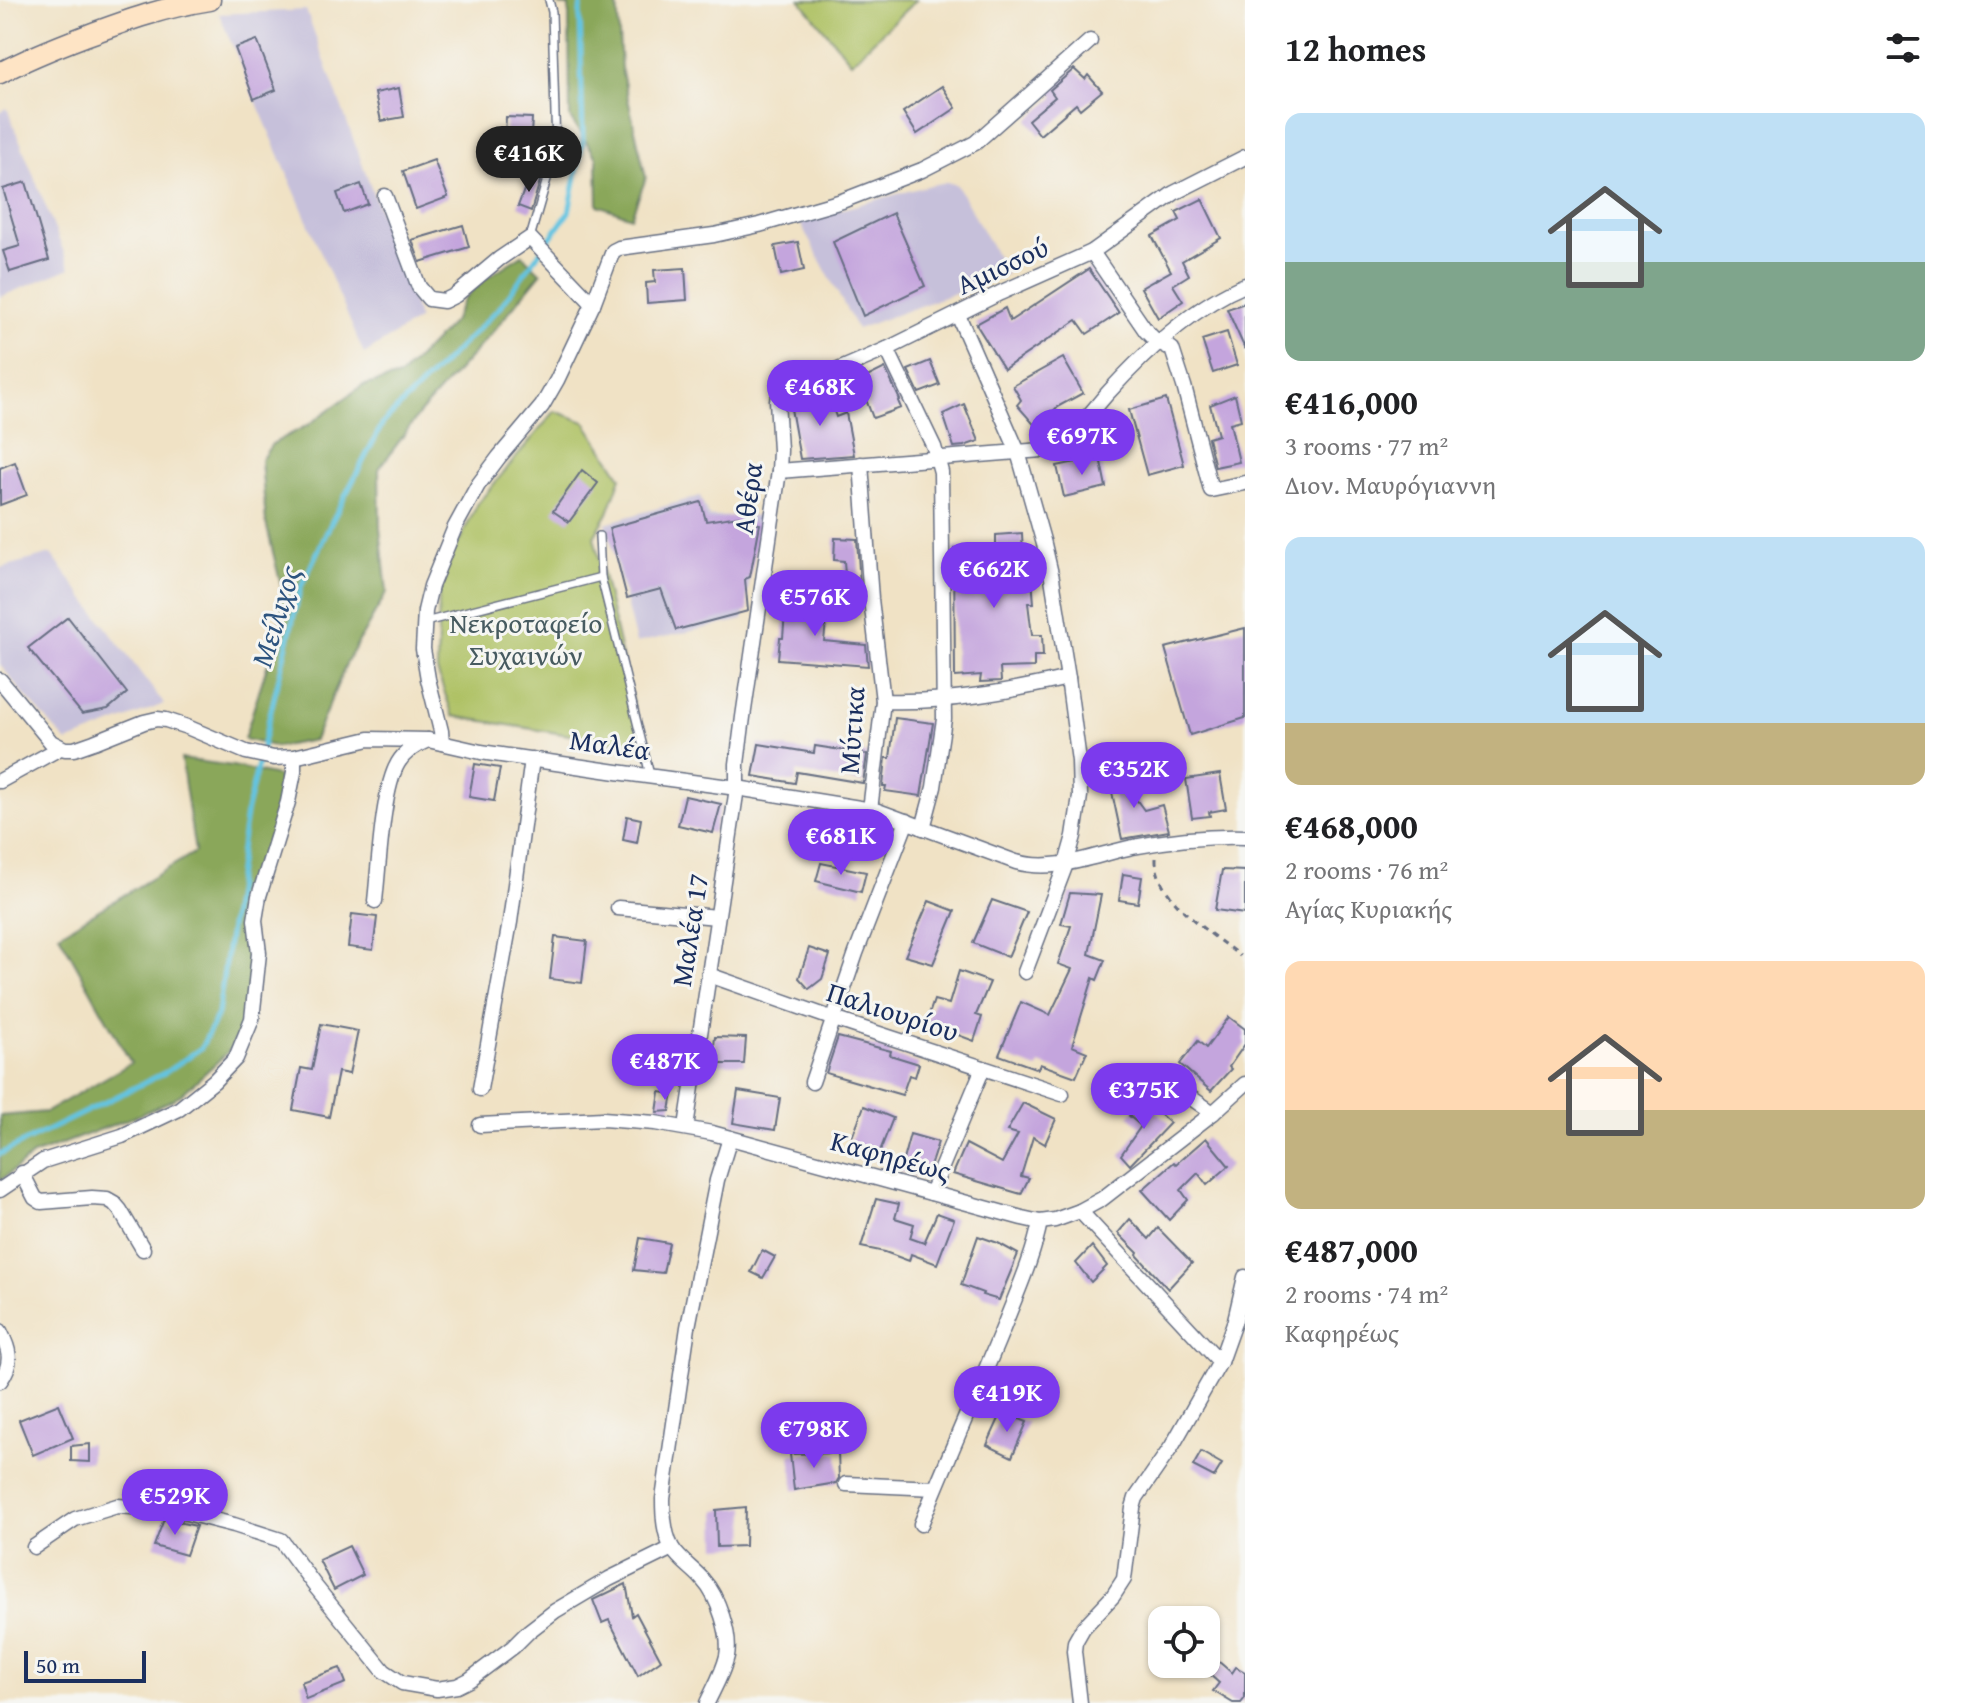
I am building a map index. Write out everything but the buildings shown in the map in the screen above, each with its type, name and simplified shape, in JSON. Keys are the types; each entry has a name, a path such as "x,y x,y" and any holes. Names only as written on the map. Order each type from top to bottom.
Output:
{"street":[{"path":"0,73 153,6 210,0"},
{"path":"375,901 385,809 396,765 404,754 416,746 435,742 441,731 423,649 431,586 466,506 490,468 549,396 593,304 614,249 714,235 759,225 842,201 922,170 975,143 1090,41"},
{"name":"Αμισσού","path":"776,406 780,397 794,389 887,349 1092,252 1174,193 1245,157"},
{"path":"385,196 419,287 432,300 448,300 460,293 499,259 532,241 593,304"},
{"path":"1092,252 1146,331 1171,347 1211,490 1245,483"},
{"path":"779,471 1047,451 1060,447 1121,380 1161,343 1227,292 1245,285"},
{"path":"958,315 1018,452 1052,578 1079,761 1076,824 1066,864 1025,972"},
{"path":"887,349 938,458 941,480 944,699 938,763 923,828"},
{"name":"Αθέρα","path":"737,788 740,738 779,471 776,406"},
{"name":"Μύτικα","path":"861,464 871,599 883,701 870,810"},
{"path":"883,701 944,699 1009,691 1068,678"},
{"path":"0,680 51,742 60,748"},
{"name":"Μαλέα","path":"0,781 60,748 74,749 157,719 187,727 249,753 269,757 294,757 369,739 435,742 481,752 870,810 1028,865 1066,864 1159,843 1206,837 1245,837"},
{"path":"0,1190 43,1161 139,1130 179,1109 214,1081 236,1058 252,1019 259,953 255,929 257,908 288,802 294,757"},
{"path":"480,1089 510,922 532,759"},
{"name":"Μαλέα 17","path":"686,1127 737,788"},
{"path":"812,1082 856,953 907,821"},
{"path":"618,908 717,917"},
{"name":"Παλιουρίου","path":"709,975 1062,1094"},
{"path":"931,1193 983,1068"},
{"path":"1161,1077 1213,1113"},
{"path":"921,1524 1018,1290 1040,1222 1080,1211 1119,1187 1245,1084"},
{"name":"Καφηρέως","path":"480,1125 603,1119 686,1127 1040,1222"},
{"path":"707,1703 726,1658 726,1632 705,1581 672,1548 665,1528 663,1499 690,1314 720,1167 730,1138"},
{"path":"22,1173 35,1198 41,1202 100,1198 114,1203 143,1249"},
{"path":"1080,1211 1220,1362"},
{"path":"1080,1703 1074,1651 1078,1635 1124,1579 1136,1498 1172,1446 1220,1362 1235,1320 1245,1277"},
{"path":"0,1331 10,1351 0,1381"},
{"path":"846,1484 935,1488"},
{"path":"34,1547 75,1519 117,1506 175,1510 281,1540 384,1671 402,1683 437,1689 457,1686 469,1680 555,1611 609,1579 672,1548"}],"lane":[{"path":"532,241 556,148 552,12 549,0"},
{"path":"599,536 601,577 650,775"},
{"path":"425,622 601,577"}],"path":[{"path":"1159,843 1156,865 1168,892 1183,910 1240,956"}],"shaded area":[{"path":"306,10 419,319 364,354 219,14"},
{"path":"7,108 70,268 0,297 0,112"},
{"path":"947,182 957,185 1007,274 857,329 799,221"},
{"path":"700,496 709,517 761,516 743,620 636,643 606,523"},
{"path":"51,554 164,704 67,742 0,664 0,568"}],"green space":[{"path":"559,0 617,0 621,68 646,178 631,217 598,205 597,158 570,118 569,6 560,6"},
{"path":"800,0 916,0 851,62"},
{"path":"522,255 541,273 420,413 379,469 380,528 387,592 347,662 314,740 277,747 244,739 267,666 279,642 282,590 266,523 261,460 272,444 308,425 362,386 400,376 453,322 464,299 483,280"},
{"name":"Νεκροταφείο Συχαινών","path":"555,411 585,422 621,477 608,513 594,537 643,747 453,716 437,671 439,594 454,552 478,503"},
{"path":"181,759 286,778 286,788 249,912 252,965 238,1035 228,1052 170,1101 33,1155 0,1181 0,1116 46,1112 131,1063 59,934 195,852"}],"waterway":[{"name":"Μείλιχος","path":"0,1154 166,1072 201,1048 218,1014 246,813 301,587 383,423 500,307 569,212 583,140 582,0"}]}
